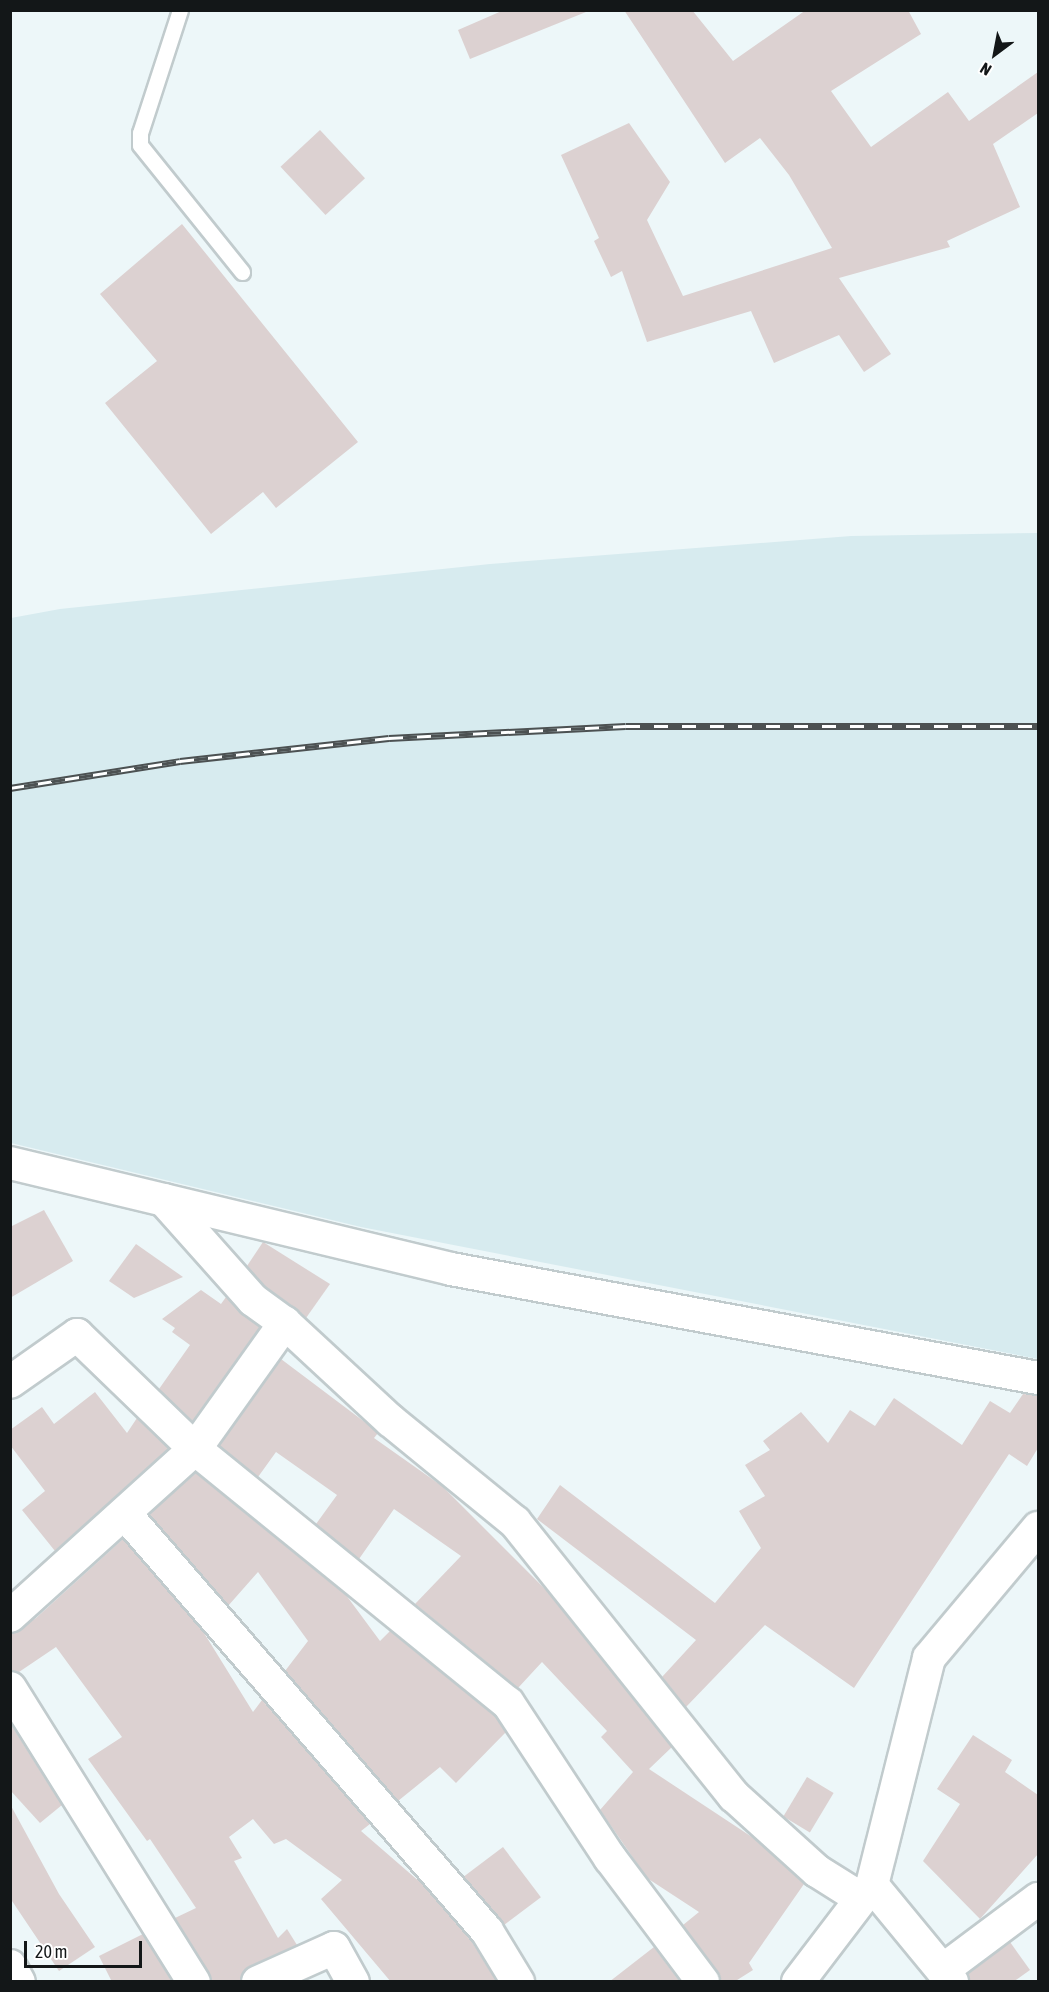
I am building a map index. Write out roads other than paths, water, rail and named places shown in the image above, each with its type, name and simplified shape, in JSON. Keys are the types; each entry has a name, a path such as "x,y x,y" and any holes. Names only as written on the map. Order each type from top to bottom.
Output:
{"street":[{"path":"13,1166 451,1269 1038,1378"},
{"path":"164,1200 253,1300 285,1323 391,1421 514,1522 734,1796 817,1871 866,1892 947,1976 1038,1899"},
{"path":"10,1616 126,1515 195,1449 285,1323"},
{"path":"10,1382 77,1335 195,1449 508,1703 610,1858 703,1982"},
{"path":"126,1515 487,1930 518,1982"},
{"path":"798,1982 866,1892 929,1658 1038,1528"},
{"path":"10,1688 194,1982"},
{"path":"258,1982 333,1948 353,1982"},
{"path":"10,1966 19,1982"}],"lane":[{"path":"180,10 140,133 140,145 242,272"}],"railway":[{"path":"10,788 180,761 389,738 626,726 1038,726"}]}
